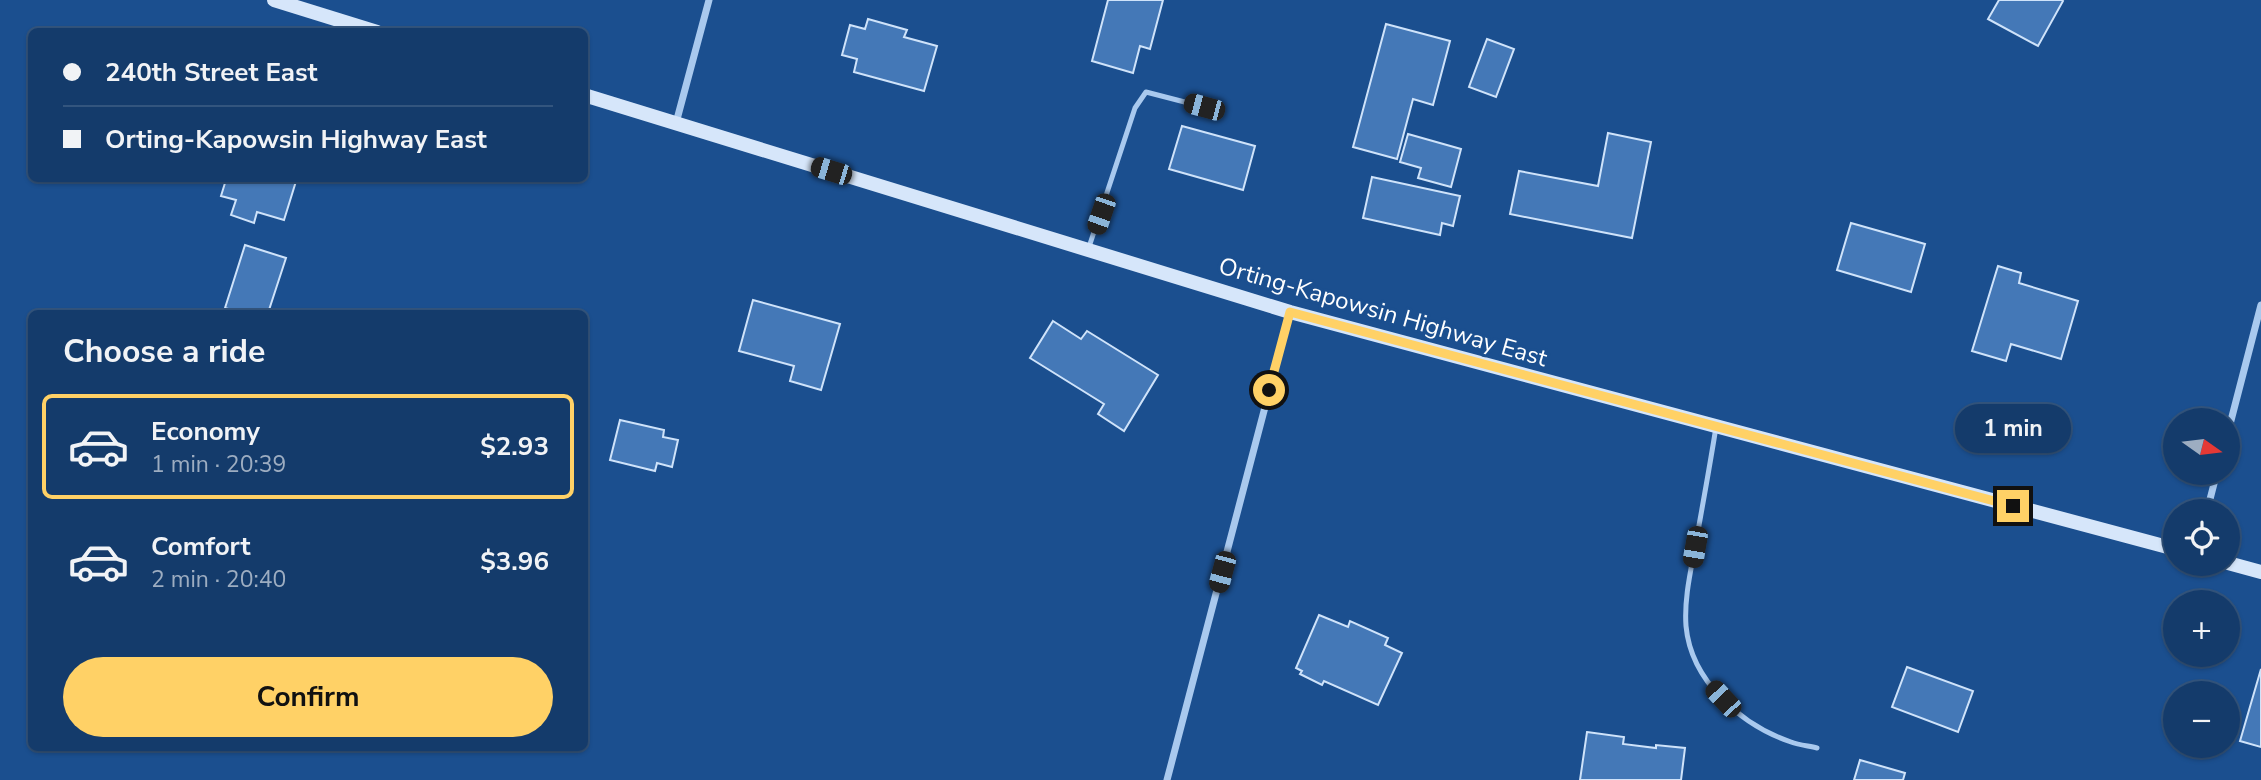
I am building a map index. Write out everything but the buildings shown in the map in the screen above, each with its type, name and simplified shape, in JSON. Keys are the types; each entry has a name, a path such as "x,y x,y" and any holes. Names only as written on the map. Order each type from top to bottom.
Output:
{"main road":[{"path":"274,0 364,28"},
{"name":"Orting-Kapowsin Highway East","path":"588,96 1290,312 2163,546"},
{"path":"2240,567 2261,572"}],"street":[{"path":"677,123 709,0"},
{"path":"2234,408 2261,305"},
{"path":"1167,780 1290,312"}],"lane":[{"path":"1088,250 1136,108 1146,92 1204,107"},
{"path":"1717,427 1687,595 1686,628 1694,660 1712,687 1734,711 1756,726 1791,743 1817,748"}],"route":[{"path":"1269,390 1290,312 2013,506"}]}
